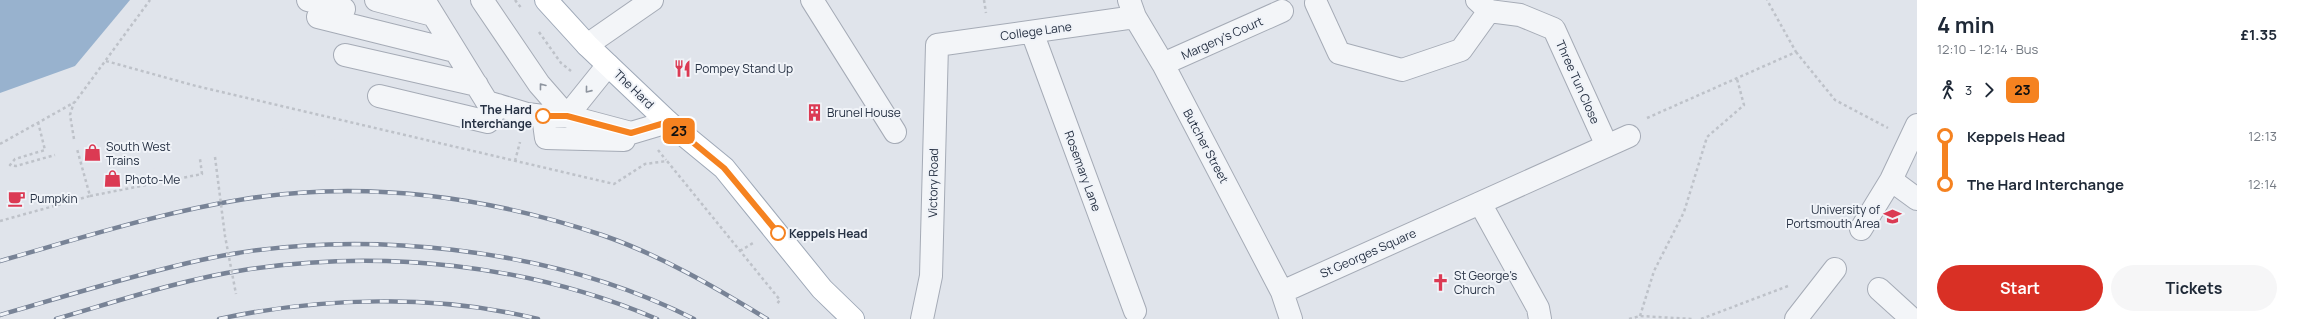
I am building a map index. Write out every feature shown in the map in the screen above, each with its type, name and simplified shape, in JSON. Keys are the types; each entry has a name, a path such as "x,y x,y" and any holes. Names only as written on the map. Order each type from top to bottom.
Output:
{"main road":[{"name":"The Hard","path":"546,0 587,45 668,122 724,168 822,289 852,319"}],"street":[{"path":"376,0 429,7 471,74 488,122 379,96"},
{"path":"482,0 539,84 567,116"},
{"path":"587,45 652,0"},
{"path":"812,0 895,132"},
{"path":"1316,3 1339,53 1402,70 1461,50 1483,5"},
{"name":"Three Tun Close","path":"1483,5 1520,15 1554,29 1607,146"},
{"path":"313,8 471,74 527,114 567,116 631,133"},
{"name":"College Lane","path":"937,45 1032,32 1132,8"},
{"name":"Butcher Street","path":"1132,8 1163,64 1282,292"},
{"name":"Margery's Court","path":"1163,64 1282,11"},
{"name":"Rosemary Lane","path":"1032,32 1135,311"},
{"path":"332,36 471,74"},
{"name":"Victory Road","path":"922,319 931,276 937,45"},
{"path":"345,55 471,74"},
{"path":"567,116 608,65"},
{"path":"361,74 471,74"},
{"path":"543,116 546,138 624,140 631,133 668,122"},
{"path":"1861,229 1891,180 1914,132"},
{"name":"St Georges Square","path":"1282,292 1629,136"},
{"path":"1891,180 1917,199"},
{"path":"1480,203 1538,308 1540,319"},
{"path":"1807,315 1835,269"},
{"path":"1879,289 1911,319"},
{"path":"1282,292 1291,319"}],"path":[{"path":"74,139 70,115 74,102 150,0"},
{"path":"515,0 524,12"},
{"path":"1767,0 1796,52 1834,100 1914,132"},
{"path":"538,31 561,62 572,72"},
{"path":"1629,136 1638,122 1796,52"},
{"path":"106,61 211,90 614,184 645,164 667,161"},
{"path":"1640,316 1654,271 1684,212 1707,138 1744,105 1737,79"},
{"path":"0,144 74,102"},
{"path":"38,122 45,150 15,158 10,165 16,166 55,155"},
{"path":"657,148 780,300 776,305"},
{"path":"77,149 90,196"},
{"path":"215,157 225,236 236,294"},
{"path":"0,221 90,196 202,174 200,159"},
{"path":"1700,319 1790,285"},
{"path":"1629,319 1640,316 1693,319"}],"water":[{"path":"0,0 130,0 75,66 0,93"}],"pier":[{"path":"216,118 259,123 323,137 446,169 615,233 589,319 0,319 0,206 101,178 219,156"}],"railway":[{"path":"0,261 152,218 214,204 290,194 335,191 381,192 471,202 559,222 602,235 645,252 687,272 767,319"},
{"path":"0,315 125,279 201,260 261,250 323,245 388,245 452,250 516,260 579,275 638,294 694,319"},
{"path":"56,319 196,279 220,274 296,264 349,261 402,262 454,266 506,274 558,285 608,300 657,319"},
{"path":"219,319 297,306 378,301 460,305 538,319"}],"bus line":[{"name":"23","path":"543,116 567,116 631,133 668,122 724,168 778,233"}],"place":[{"name":"Pompey Stand Up","path":"682,68"},
{"name":"Brunel House","path":"814,112"},
{"name":"The Hard Interchange","path":"543,116"},
{"name":"South West Trains","path":"93,153"},
{"name":"Photo-Me","path":"112,179"},
{"name":"Pumpkin","path":"17,198"},
{"name":"University of Portsmouth Area","path":"1893,216"},
{"name":"Keppels Head","path":"778,233"},
{"name":"St George's Church","path":"1441,282"}]}
